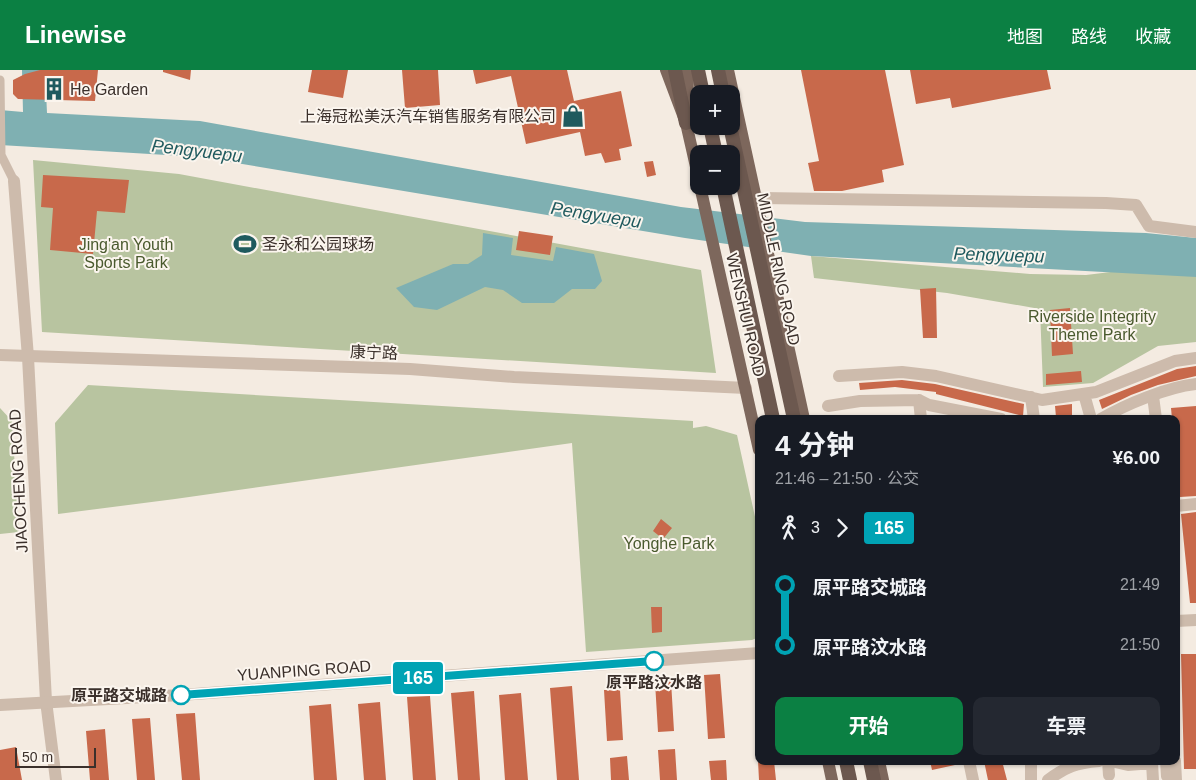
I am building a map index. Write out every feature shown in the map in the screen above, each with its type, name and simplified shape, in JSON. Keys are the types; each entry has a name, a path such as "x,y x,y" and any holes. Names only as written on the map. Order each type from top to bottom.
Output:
{"highway":[{"path":"675,70 686,123"},
{"path":"698,70 701,85"},
{"path":"718,70 718,85"},
{"path":"728,70 729,85"},
{"name":"MIDDLE RING ROAD","path":"731,135 793,415"},
{"path":"732,195 772,415"},
{"path":"847,765 850,780"},
{"path":"871,765 874,780"}],"main road":[{"path":"666,70 686,123 691,145"},
{"path":"686,70 688,77 686,123"},
{"path":"704,70 714,85"},
{"path":"713,70 716,85"},
{"name":"WENSHUI ROAD","path":"728,70 730,85"},
{"name":"WENSHUI ROAD","path":"740,133 803,415"},
{"name":"WENSHUI ROAD","path":"702,195 755,431"},
{"path":"732,195 787,415"},
{"path":"752,272 779,415"},
{"path":"829,765 832,780"},
{"path":"853,765 857,780"},
{"path":"864,765 867,780"},
{"path":"880,765 884,780"}],"street":[{"path":"0,80 1,155 14,181"},
{"name":"JIAOCHENG ROAD","path":"14,181 28,357 46,701 56,780"},
{"path":"757,204 1106,203 1136,205 1149,226 1196,232"},
{"name":"康宁路","path":"0,356 410,369 514,377 746,388"},
{"path":"839,376 902,372 936,376 1042,400 1096,392 1175,361 1196,358"},
{"path":"1110,415 1179,386 1196,384"},
{"path":"1084,394 1090,415"},
{"path":"1154,396 1156,415"},
{"path":"1031,397 1033,415"},
{"path":"919,400 921,415"},
{"path":"828,406 860,401 919,400 929,404 982,415"},
{"path":"1180,506 1196,504"},
{"path":"1180,621 1196,620"},
{"name":"YUANPING ROAD","path":"0,704 191,694 755,653"},
{"path":"970,765 973,780"},
{"path":"1030,765 1031,780"},
{"path":"1048,780 1071,765"},
{"path":"1110,765 1110,776"},
{"path":"1153,765 1154,780"},
{"path":"1166,765 1167,776 1170,780"},
{"path":"1175,765 1176,780"}],"green space":[{"name":"Jing'an Youth Sports Park","path":"33,160 179,174 701,270 716,373 42,332"},
{"name":"Riverside Integrity Theme Park","path":"811,256 1030,274 1086,275 1135,269 1196,274 1196,342 1158,346 1093,383 1043,387 1040,309 947,293 814,278"},
{"name":"Yonghe Park","path":"88,385 693,421 693,428 706,426 737,435 755,517 755,639 586,652 572,443 58,514 55,423"},
{"path":"0,408 12,421 19,532 0,534"}],"water":[{"name":"Pengyuepu","path":"22,70 45,70 47,113 200,121 681,207 805,222 1146,233 1196,238 1196,277 811,256 685,238 200,157 0,145 0,110 23,112"},
{"path":"483,233 513,238 511,255 553,261 556,247 594,254 602,281 595,289 572,289 554,303 522,303 503,290 485,287 437,310 414,307 396,288 453,264 468,264 482,255"}],"building":[{"name":"He Garden","path":"40,70 98,70 95,101 18,99 13,94 13,80"},
{"path":"163,70 191,70 190,80 163,72"},
{"path":"312,70 348,70 343,98 308,92"},
{"path":"402,70 438,70 440,105 405,108"},
{"name":"上海冠松美沃汽车销售服务有限公司","path":"473,70 567,70 574,101 621,91 632,146 619,149 621,160 605,163 601,153 585,156 580,132 526,144 511,76 476,84"},
{"path":"801,70 885,70 904,165 882,170 884,182 842,191 814,191 808,163 819,161"},
{"path":"910,70 1047,70 1051,89 952,108 950,98 916,104"},
{"path":"653,161 656,175 647,177 644,162"},
{"path":"43,175 129,180 125,213 97,211 93,254 50,250 53,208 41,207"},
{"path":"519,231 553,236 550,255 516,250"},
{"path":"936,288 937,338 923,338 920,289"},
{"path":"1070,308 1073,354 1052,356 1050,310"},
{"path":"1196,366 1196,376 1158,385 1102,409 1099,400 1177,369"},
{"path":"1081,371 1082,382 1046,385 1046,374"},
{"path":"902,380 935,384 1024,404 1023,415 936,394 936,392 895,387 860,390 859,383"},
{"path":"1072,404 1072,415 1056,415 1055,406"},
{"path":"1196,406 1196,496 1180,497 1180,415 1172,415 1171,408"},
{"path":"1196,512 1196,603 1190,603 1181,514"},
{"path":"661,519 672,528 663,539 653,531"},
{"path":"651,607 662,607 662,632 652,633"},
{"path":"1181,654 1196,654 1196,769 1184,769"},
{"path":"720,674 725,738 708,739 704,675"},
{"path":"671,681 674,731 658,732 655,682"},
{"path":"572,686 579,780 557,780 550,688"},
{"path":"604,690 620,690 623,740 607,741"},
{"path":"474,691 480,780 458,780 451,693"},
{"path":"521,693 528,780 505,780 499,695"},
{"path":"430,696 436,780 413,780 407,697"},
{"path":"380,702 386,780 364,780 358,704"},
{"path":"331,704 337,780 314,780 309,706"},
{"path":"195,713 200,780 182,780 176,714"},
{"path":"150,718 155,780 137,780 132,719"},
{"path":"105,729 109,780 90,780 86,731"},
{"path":"16,747 22,780 0,780 0,750"},
{"path":"675,749 677,780 660,780 658,750"},
{"path":"627,756 629,780 611,780 610,758"},
{"path":"726,760 727,780 711,780 709,761"},
{"path":"758,765 774,765 776,780 759,780"},
{"path":"931,765 955,765 932,770"},
{"path":"985,765 1003,765 1007,780 988,780"}],"bus line":[{"name":"165","path":"181,695 654,661"}],"place":[{"name":"He Garden","path":"54,89"},
{"name":"上海冠松美沃汽车销售服务有限公司","path":"573,116"},
{"name":"圣永和公园球场","path":"245,244"},
{"name":"原平路汶水路","path":"654,661"},
{"name":"原平路交城路","path":"181,695"}]}
